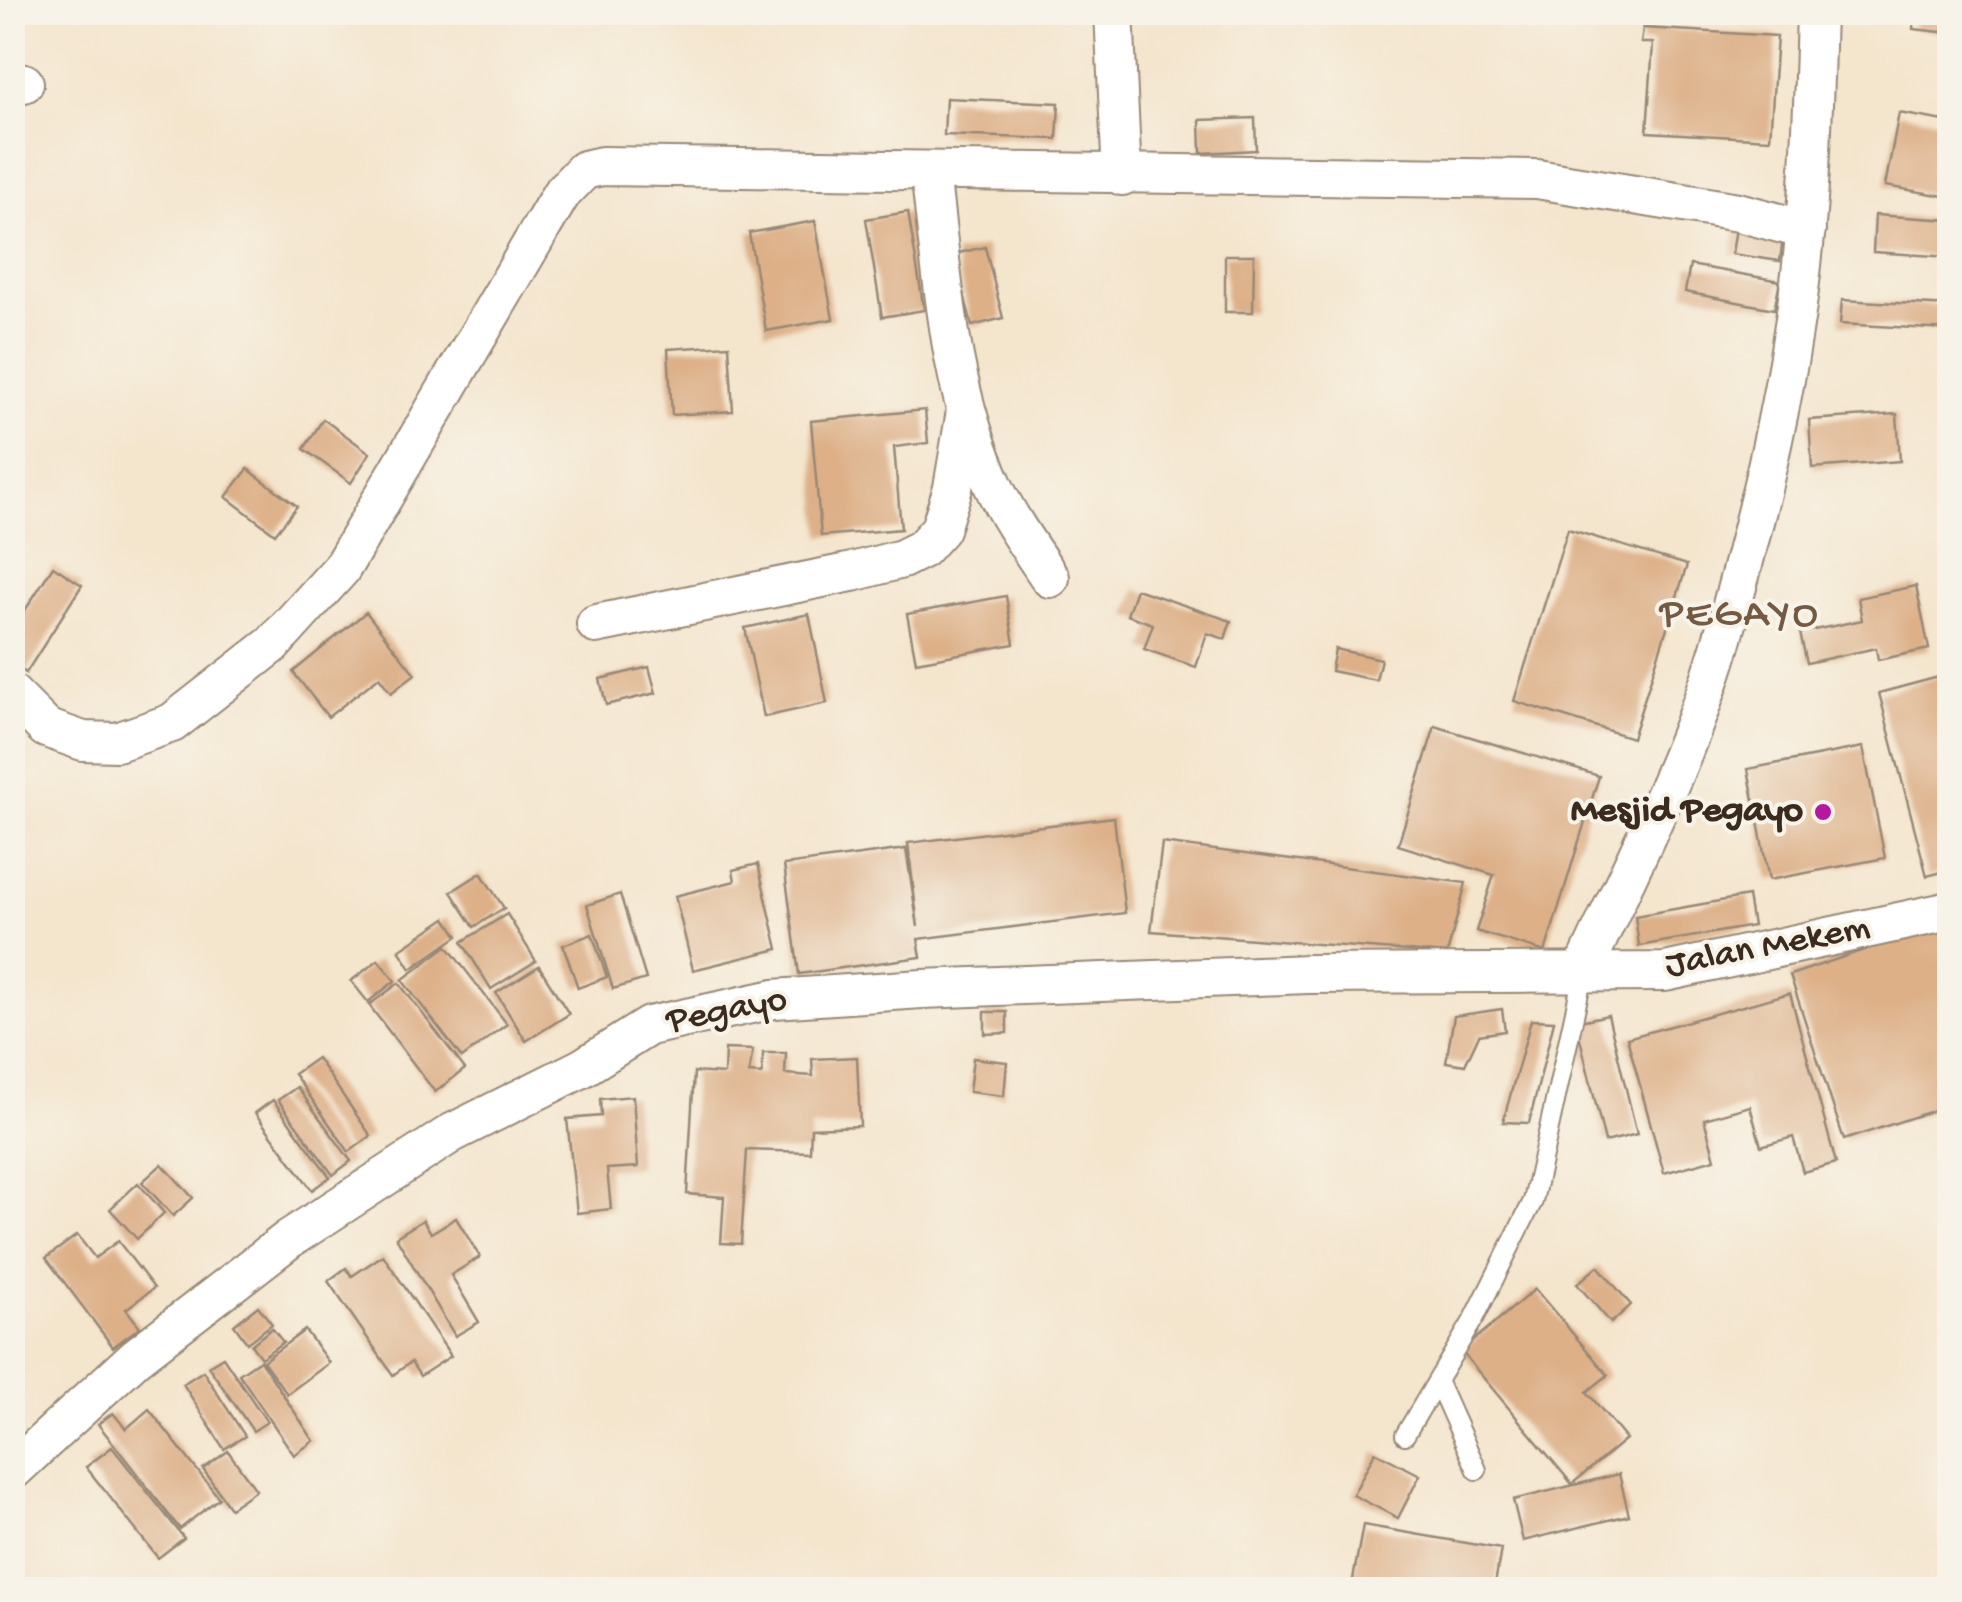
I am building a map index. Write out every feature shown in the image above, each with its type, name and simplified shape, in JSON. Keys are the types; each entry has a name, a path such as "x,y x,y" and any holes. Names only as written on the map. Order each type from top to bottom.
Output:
{"street":[{"path":"1114,12 1122,176"},
{"path":"1584,970 1672,778 1719,650 1792,339 1806,230 1816,12"},
{"path":"12,694 46,728 84,741 117,742 172,723 272,645 340,569 561,194 584,170 602,166 1537,180 1738,212 1806,230"},
{"path":"930,172 951,350 966,411 993,484 1050,578"},
{"path":"596,624 881,565 922,549 940,529 953,488 966,411"},
{"name":"Jalan Mekem","path":"1584,970 1665,972 1950,911"},
{"name":"Pegayo","path":"12,1471 136,1358 289,1239 452,1133 582,1068 650,1026 774,999 922,989 1308,974 1584,970"}],"lane":[{"path":"1405,1434 1438,1383 1533,1201 1584,970"},
{"path":"1438,1383 1477,1470"}],"building":[{"path":"1915,12 1950,12 1950,33 1913,29"},
{"path":"1643,28 1777,36 1770,139 1647,132 1653,43 1641,43"},
{"path":"946,98 1059,103 1057,139 944,135"},
{"path":"1899,113 1950,122 1950,197 1885,186"},
{"path":"1255,118 1256,150 1201,153 1200,120"},
{"path":"908,212 924,310 882,317 866,219"},
{"path":"1875,215 1950,220 1950,257 1873,252"},
{"path":"815,221 833,319 766,331 749,233"},
{"path":"1737,221 1784,229 1780,261 1732,254"},
{"path":"985,247 1003,318 972,326 954,254"},
{"path":"1225,255 1254,255 1253,312 1225,312"},
{"path":"1690,265 1780,281 1774,309 1685,292"},
{"path":"1842,300 1950,306 1950,330 1840,324"},
{"path":"729,345 733,411 672,415 668,349"},
{"path":"925,410 928,443 894,447 901,529 821,536 811,421"},
{"path":"1897,414 1900,461 1812,468 1809,420"},
{"path":"323,419 370,453 351,483 304,449"},
{"path":"248,469 297,506 275,534 226,497"},
{"path":"1568,529 1687,565 1632,738 1514,701"},
{"path":"53,566 82,585 26,673 12,664 12,631"},
{"path":"1916,586 1929,649 1878,660 1876,648 1807,663 1800,633 1862,620 1858,598"},
{"path":"1136,589 1231,621 1225,639 1207,633 1196,667 1144,649 1153,624 1127,615"},
{"path":"1006,596 1014,644 916,662 907,614"},
{"path":"366,612 415,674 391,693 379,677 328,717 293,672"},
{"path":"809,614 827,703 764,717 745,628"},
{"path":"1335,649 1381,659 1376,680 1331,671"},
{"path":"649,667 656,693 606,705 600,679"},
{"path":"1950,674 1950,827 1939,830 1950,870 1927,876 1879,693"},
{"path":"1435,726 1599,776 1545,952 1476,931 1494,875 1398,845"},
{"path":"1863,747 1885,858 1769,880 1748,769"},
{"path":"1114,817 1125,913 918,939 921,957 799,974 784,865 906,849 918,927 908,843"},
{"path":"1162,843 1466,883 1447,954 1151,931"},
{"path":"758,864 778,949 693,970 675,896 735,881 733,870"},
{"path":"481,873 504,908 474,927 451,892"},
{"path":"620,894 646,979 613,989 587,905"},
{"path":"1748,896 1753,926 1639,946 1635,916"},
{"path":"507,914 536,961 491,989 462,942"},
{"path":"446,918 458,936 411,969 399,950"},
{"path":"1950,921 1950,1105 1844,1140 1790,975"},
{"path":"592,934 607,977 578,988 563,945"},
{"path":"447,946 507,1024 462,1058 402,980"},
{"path":"378,960 395,981 368,1002 351,981"},
{"path":"539,966 569,1014 526,1041 496,993"},
{"path":"399,983 465,1069 435,1092 369,1005"},
{"path":"1790,993 1836,1163 1803,1172 1793,1137 1761,1146 1750,1106 1704,1119 1715,1159 1664,1173 1627,1038"},
{"path":"1502,1009 1505,1031 1479,1035 1465,1065 1446,1062 1454,1016"},
{"path":"985,1012 1007,1012 1007,1033 985,1034"},
{"path":"1608,1015 1637,1134 1605,1142 1576,1022"},
{"path":"1531,1020 1554,1021 1529,1123 1503,1122"},
{"path":"725,1049 753,1050 749,1073 762,1074 763,1053 786,1053 785,1074 813,1076 812,1059 857,1057 860,1126 811,1128 810,1152 747,1150 741,1244 721,1243 724,1197 687,1194 694,1072 724,1074"},
{"path":"317,1058 371,1136 349,1152 294,1074"},
{"path":"973,1058 1007,1062 1004,1096 969,1092"},
{"path":"297,1087 351,1161 333,1175 278,1100"},
{"path":"633,1096 638,1167 607,1169 611,1209 577,1213 567,1119 601,1116 600,1099"},
{"path":"273,1100 330,1177 312,1190 255,1113"},
{"path":"162,1164 193,1198 173,1216 142,1182"},
{"path":"138,1183 164,1213 137,1239 110,1209"},
{"path":"456,1218 480,1257 451,1275 479,1322 455,1336 396,1237 423,1220 431,1233"},
{"path":"77,1235 95,1258 118,1241 154,1288 126,1309 140,1327 113,1347 46,1258"},
{"path":"383,1255 451,1356 420,1376 411,1362 393,1375 328,1281 346,1268 352,1276"},
{"path":"1598,1266 1631,1305 1611,1323 1577,1284"},
{"path":"1535,1289 1608,1375 1587,1392 1626,1439 1572,1484 1461,1351"},
{"path":"258,1306 272,1324 247,1343 234,1325"},
{"path":"272,1328 283,1342 261,1358 251,1345"},
{"path":"305,1330 329,1363 287,1394 263,1361"},
{"path":"223,1357 267,1422 253,1431 208,1366"},
{"path":"260,1360 314,1441 294,1455 239,1374"},
{"path":"203,1371 245,1436 224,1449 183,1384"},
{"path":"149,1409 219,1498 180,1529 98,1424 113,1413 126,1429"},
{"path":"112,1447 184,1538 158,1558 86,1467"},
{"path":"228,1451 256,1490 230,1508 203,1469"},
{"path":"1375,1452 1420,1475 1398,1518 1353,1495"},
{"path":"1619,1474 1629,1515 1523,1541 1513,1500"},
{"path":"1363,1525 1501,1549 1494,1590 1380,1590 1352,1585"}],"place":[{"name":"Mesjid Pegayo","path":"1823,812"}],"district":[{"name":"PEGAYO","path":"1740,616"}]}
